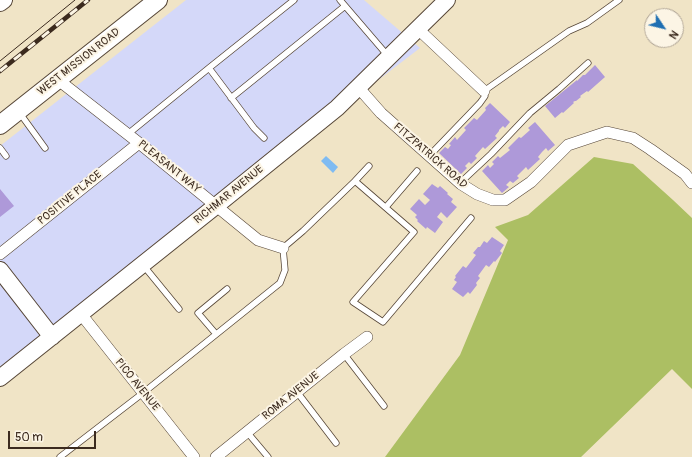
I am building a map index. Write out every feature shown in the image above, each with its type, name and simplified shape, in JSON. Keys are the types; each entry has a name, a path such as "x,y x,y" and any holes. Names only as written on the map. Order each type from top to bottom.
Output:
{"main road":[{"name":"WEST MISSION ROAD","path":"0,125 56,79 158,0"}],"street":[{"path":"0,3 4,0"},
{"name":"RICHMAR AVENUE","path":"0,378 337,108 447,0"},
{"path":"418,29 484,91"},
{"name":"PLEASANT WAY","path":"56,79 128,134 258,240 283,248"},
{"name":"FITZPATRICK ROAD","path":"358,87 381,113 460,184 477,194 493,200 505,200 531,182 568,146 607,132 633,138 685,174 692,184"},
{"name":"POSITIVE PLACE","path":"0,254 139,143"},
{"path":"0,270 52,337"},
{"name":"PICO AVENUE","path":"81,314 194,457"},
{"name":"ROMA AVENUE","path":"216,457 367,337"}],"lane":[{"path":"128,134 294,0"},
{"path":"340,0 389,57"},
{"path":"430,156 485,96 484,91 568,31 587,23 618,0"},
{"path":"232,98 345,6"},
{"path":"460,184 530,113 588,63"},
{"path":"209,68 254,128 264,138"},
{"path":"18,110 45,148"},
{"path":"0,148 6,156"},
{"path":"60,457 143,393 280,283 284,270 283,248 303,231 369,166"},
{"path":"386,207 417,171"},
{"path":"355,181 414,232 353,302 383,322 472,218"},
{"path":"143,264 179,309"},
{"path":"216,334 198,313 227,289"},
{"path":"344,354 384,406"},
{"path":"297,392 336,443"},
{"path":"247,432 268,457"}],"shaded area":[{"path":"186,0 364,0 420,48 0,370 0,146"}],"green space":[{"path":"594,157 633,164 692,218 692,389 672,369 581,457 385,457 460,355 508,240 495,227 528,215"}],"water":[{"path":"326,156 338,167 333,173 321,161"}],"building":[{"path":"595,65 605,77 588,92 587,91 573,102 574,103 563,113 562,112 555,118 545,106 583,75 585,75"},
{"path":"490,103 510,122 505,128 503,126 499,130 495,136 497,138 485,149 483,147 475,156 477,158 471,164 469,162 465,166 467,168 461,174 439,153 445,147 448,149 451,145 449,144 455,137 457,140 466,130 464,128 474,118 477,120"},
{"path":"535,122 555,145 548,151 546,148 538,157 540,159 528,170 526,167 517,176 519,178 513,183 510,181 506,185 509,187 502,193 482,171 488,165 490,168 494,164 492,162 498,156 500,158 510,150 508,148 519,137 521,138 530,130 528,128"},
{"path":"432,184 438,188 440,186 448,193 447,194 453,199 451,202 457,207 447,218 441,212 437,217 443,222 435,233 427,227 426,229 417,221 418,220 415,217 417,215 410,209 419,199 425,205 430,200 423,194"},
{"path":"0,189 14,206 0,217"},
{"path":"492,237 504,245 500,251 502,253 489,267 486,265 478,276 480,278 476,283 477,285 470,294 468,292 463,297 452,289 457,282 454,280 456,277 455,276 463,266 466,268 476,255 473,253 478,247 480,247 484,241 487,243"}],"tram line":[{"path":"0,61 75,0"}],"railway":[{"path":"0,71 88,0"}]}
